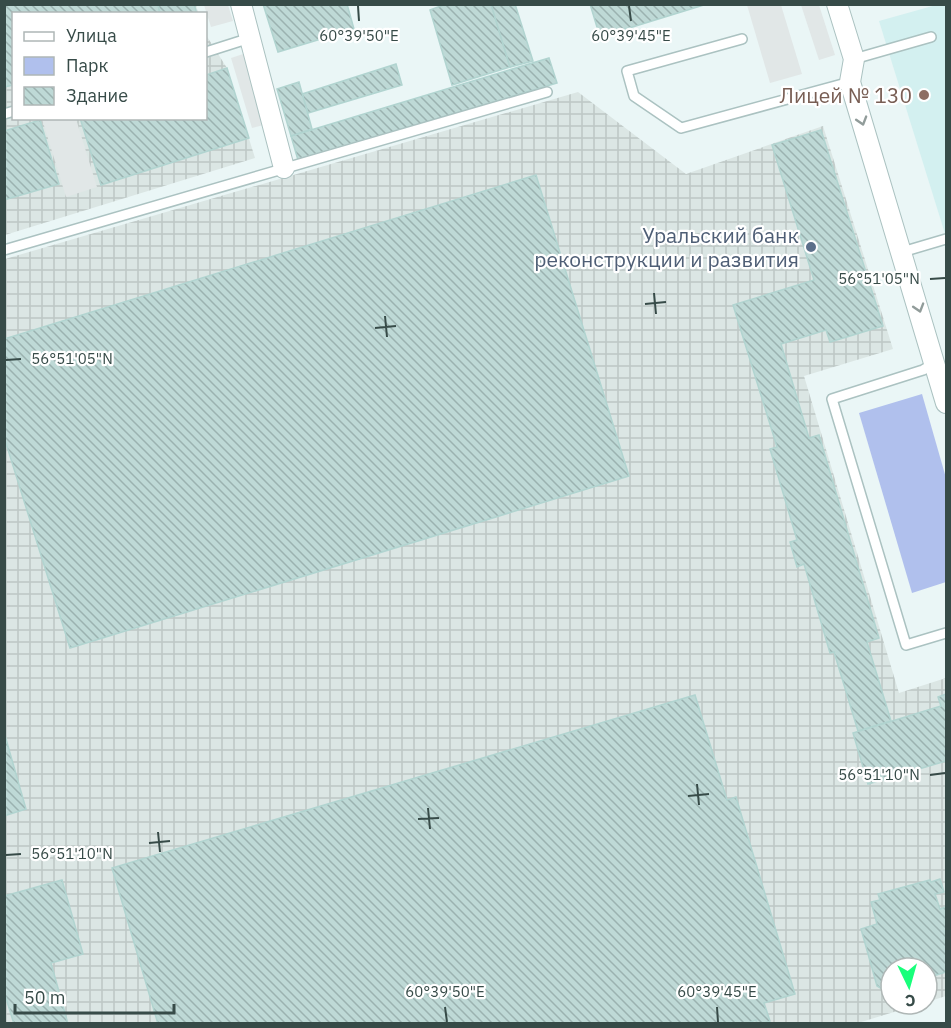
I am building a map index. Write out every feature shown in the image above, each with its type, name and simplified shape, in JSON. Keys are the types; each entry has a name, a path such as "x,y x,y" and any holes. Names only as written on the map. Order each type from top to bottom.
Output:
{"street":[{"path":"241,4 284,168"},
{"path":"837,4 854,59 850,82 946,403"}],"lane":[{"path":"854,59 931,37"},
{"path":"207,52 250,39"},
{"path":"742,39 627,71 634,96 681,128 850,82"},
{"path":"4,250 547,92"},
{"path":"902,252 946,239"},
{"path":"935,363 923,370 832,399 906,645 946,633"}],"shaded area":[{"path":"5,5 196,5 198,12 12,12 12,120 207,120 207,37 227,68 255,158 5,235"},
{"path":"204,5 228,5 233,21 211,27"},
{"path":"747,5 781,5 802,74 770,83"},
{"path":"801,5 819,5 835,55 819,60"},
{"name":"Лицей № 130","path":"936,5 946,5 946,237 879,21"},
{"path":"246,53 267,124 252,128 231,58"},
{"path":"578,92 686,174 823,126 893,349 804,376 899,693 946,678 946,996 939,998 939,956 879,956 879,1016 881,1016 858,1023 5,1024 5,259"},
{"path":"42,120 76,120 97,187 66,197"}],"green space":[{"path":"922,394 946,478 946,582 912,593 859,413"}],"building":[{"path":"4,4 158,4 160,12 12,12 12,85 4,87"},
{"path":"158,4 194,4 196,12 160,12"},
{"path":"263,4 347,4 354,29 278,52"},
{"path":"446,4 491,4 510,67 452,85 430,10"},
{"path":"491,4 515,4 533,61 510,67"},
{"path":"590,4 707,4 600,37"},
{"path":"549,58 557,83 298,160 291,136"},
{"path":"396,64 402,85 308,113 302,94"},
{"path":"227,68 249,138 101,185 81,120 207,120 207,75"},
{"path":"299,82 312,129 291,136 277,89"},
{"path":"40,120 59,184 4,200 4,131"},
{"path":"821,130 883,326 830,342 826,330 781,344 809,438 819,435 879,638 867,642 891,721 858,731 834,652 830,653 804,564 797,567 790,542 797,540 770,449 777,447 733,305 814,280 772,145"},
{"path":"536,175 629,476 70,648 4,437 4,339"},
{"path":"946,694 946,761 868,784 853,733 941,706 938,697"},
{"path":"695,695 727,800 736,797 795,994 764,1003 770,1021 761,1024 757,1024 756,1020 745,1024 158,1024 112,868"},
{"path":"4,732 26,809 4,816"},
{"path":"940,879 944,892 935,894 940,909 946,907 946,972 939,974 939,956 879,956 879,987 861,929 877,924 871,902 880,900 878,894 930,880 931,882"},
{"path":"62,880 83,954 51,963 68,1024 14,1024 4,992 4,896"}],"place":[{"name":"Лицей № 130","path":"924,95"},
{"name":"Уральский банк реконструкции и развития","path":"811,247"}]}
